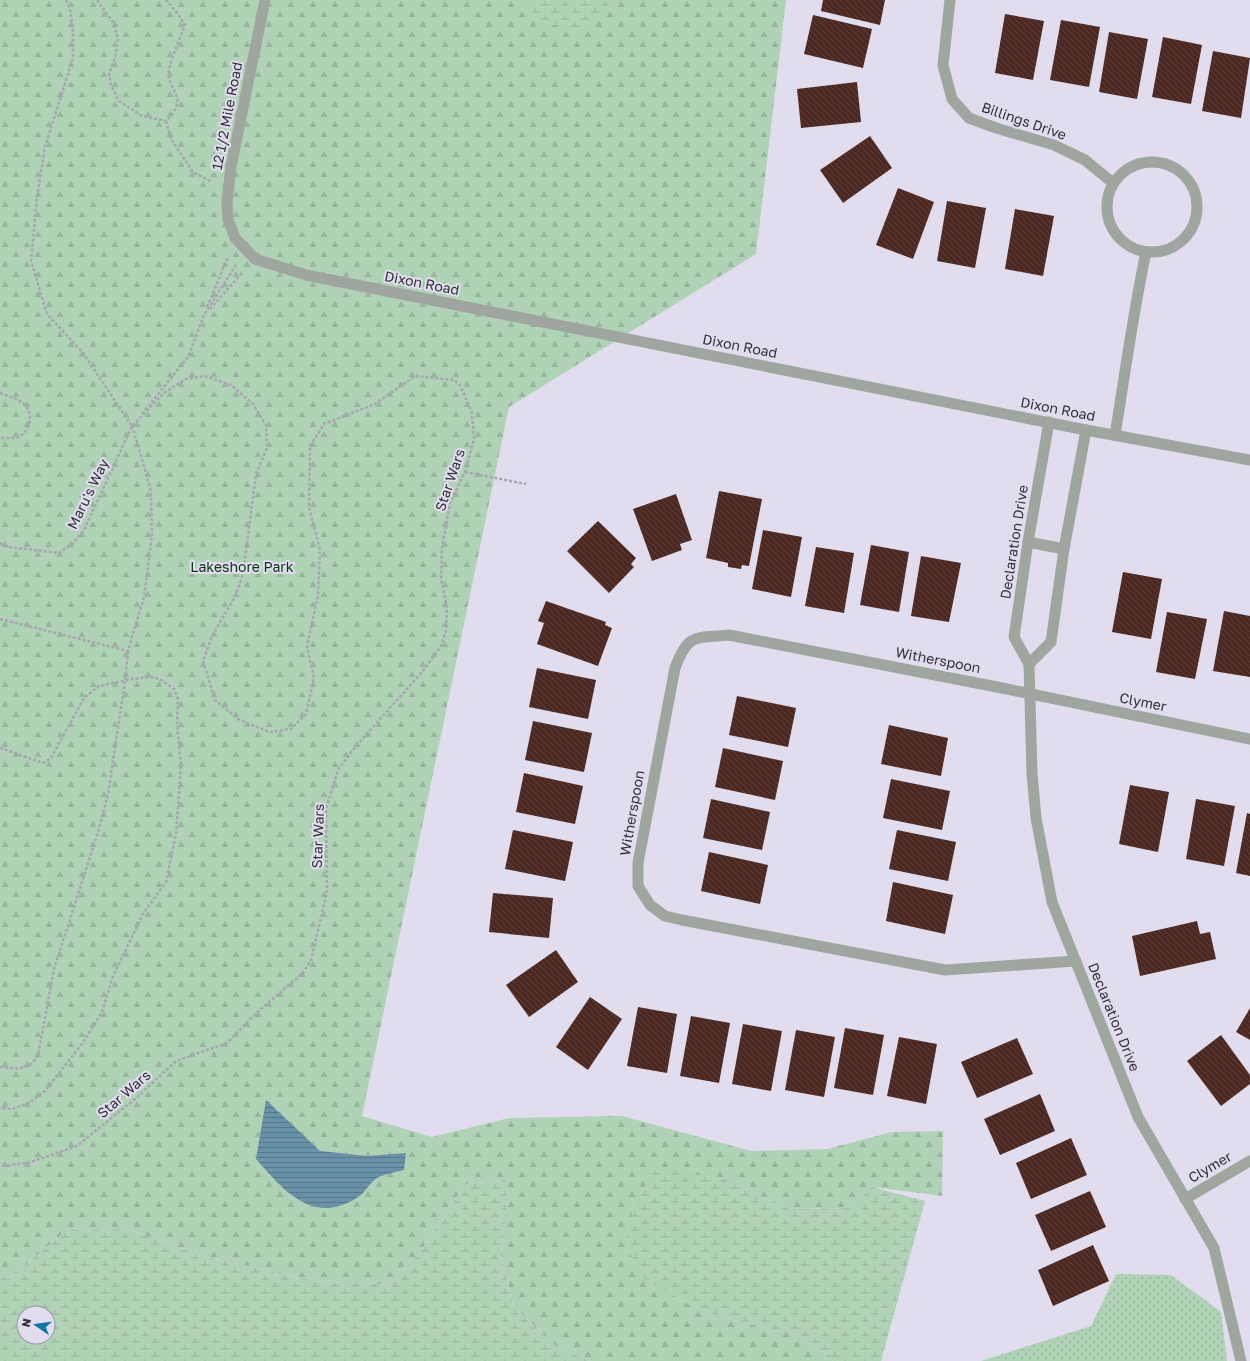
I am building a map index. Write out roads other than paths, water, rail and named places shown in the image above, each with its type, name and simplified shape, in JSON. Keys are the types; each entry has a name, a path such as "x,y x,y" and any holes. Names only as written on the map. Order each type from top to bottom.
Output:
{"street":[{"name":"12 1/2 Mile Road","path":"235,238 228,219 228,190 265,0"},
{"name":"Billings Drive","path":"950,0 943,65 952,99 969,118 996,128 1054,145 1085,160 1113,183"},
{"path":"1151,161 1166,163 1179,170 1190,181 1196,194 1198,209 1194,224 1187,237 1175,246 1161,252 1146,252 1132,248 1119,239 1111,226 1107,212 1108,197 1113,183 1123,171 1136,164 1151,161"},
{"name":"Dixon Road","path":"235,238 255,259 306,275 1086,430 1250,460"},
{"path":"1115,435 1128,361 1134,306 1146,252"},
{"name":"Declaration Drive","path":"1049,422 1028,542 1014,637 1029,664 1032,774 1036,818 1052,902 1138,1117 1214,1248 1241,1361"},
{"path":"1029,664 1051,642 1064,549 1086,430"},
{"path":"1028,542 1064,549"},
{"name":"Witherspoon","path":"1030,694 729,635 698,637 690,640 681,652 675,668 638,862 638,886 650,905 665,916 945,970 1076,961"},
{"name":"Clymer","path":"1030,694 1250,739"},
{"name":"Clymer","path":"1185,1198 1250,1161"}],"water":[{"path":"266,1100 320,1151 367,1156 406,1153 404,1170 377,1178 361,1195 342,1205 327,1208 313,1206 301,1201 277,1183 256,1159"}],"park label":[{"name":"Lakeshore Park","path":"242,567"}]}
